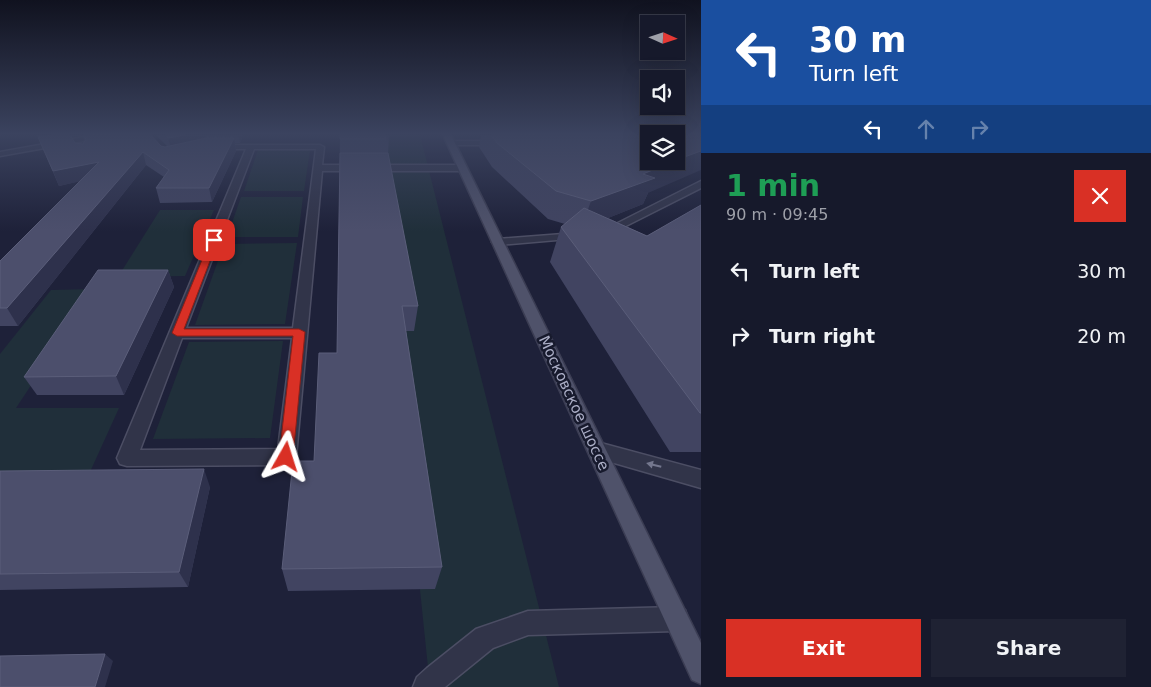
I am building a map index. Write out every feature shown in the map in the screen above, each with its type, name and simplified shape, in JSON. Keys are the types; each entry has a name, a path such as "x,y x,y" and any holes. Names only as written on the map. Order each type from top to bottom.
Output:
{"main road":[{"name":"Московское шоссе","path":"462,168 701,671"}],"street":[{"path":"243,167 127,458 286,457 318,168 462,168"},
{"path":"498,242 604,233 701,184"},
{"path":"177,333 299,332"},
{"path":"597,450 701,479"},
{"path":"427,687 436,677 485,638 528,623 676,619"}],"shaded area":[{"path":"252,167 308,167 304,191 244,191"},
{"path":"377,167 428,167 559,687 430,687"},
{"path":"241,197 303,197 298,237 227,237"},
{"path":"160,210 214,210 185,276 118,277"},
{"path":"297,243 285,324 195,325 224,244"},
{"path":"95,289 16,408 119,408 90,472 0,473 0,354 51,290"},
{"path":"283,341 270,438 153,439 189,342"}],"building":[{"path":"51,167 73,167 53,171"},
{"path":"94,167 130,167 7,308 0,308 0,261"},
{"path":"165,167 219,167 209,188 156,188 169,170"},
{"path":"340,167 391,167 418,306 402,306 442,567 282,569 293,461 314,461 319,353 337,353"},
{"path":"527,167 640,167 640,170 653,170 643,174 655,178 591,201 556,191"},
{"path":"701,205 700,413 561,227 584,208 647,236"},
{"path":"98,270 168,270 116,376 24,377"},
{"path":"204,469 179,572 0,574 0,471"},
{"path":"105,654 95,687 0,687 0,656"}],"route":[{"path":"214,240 177,333 299,332 286,457"}]}
